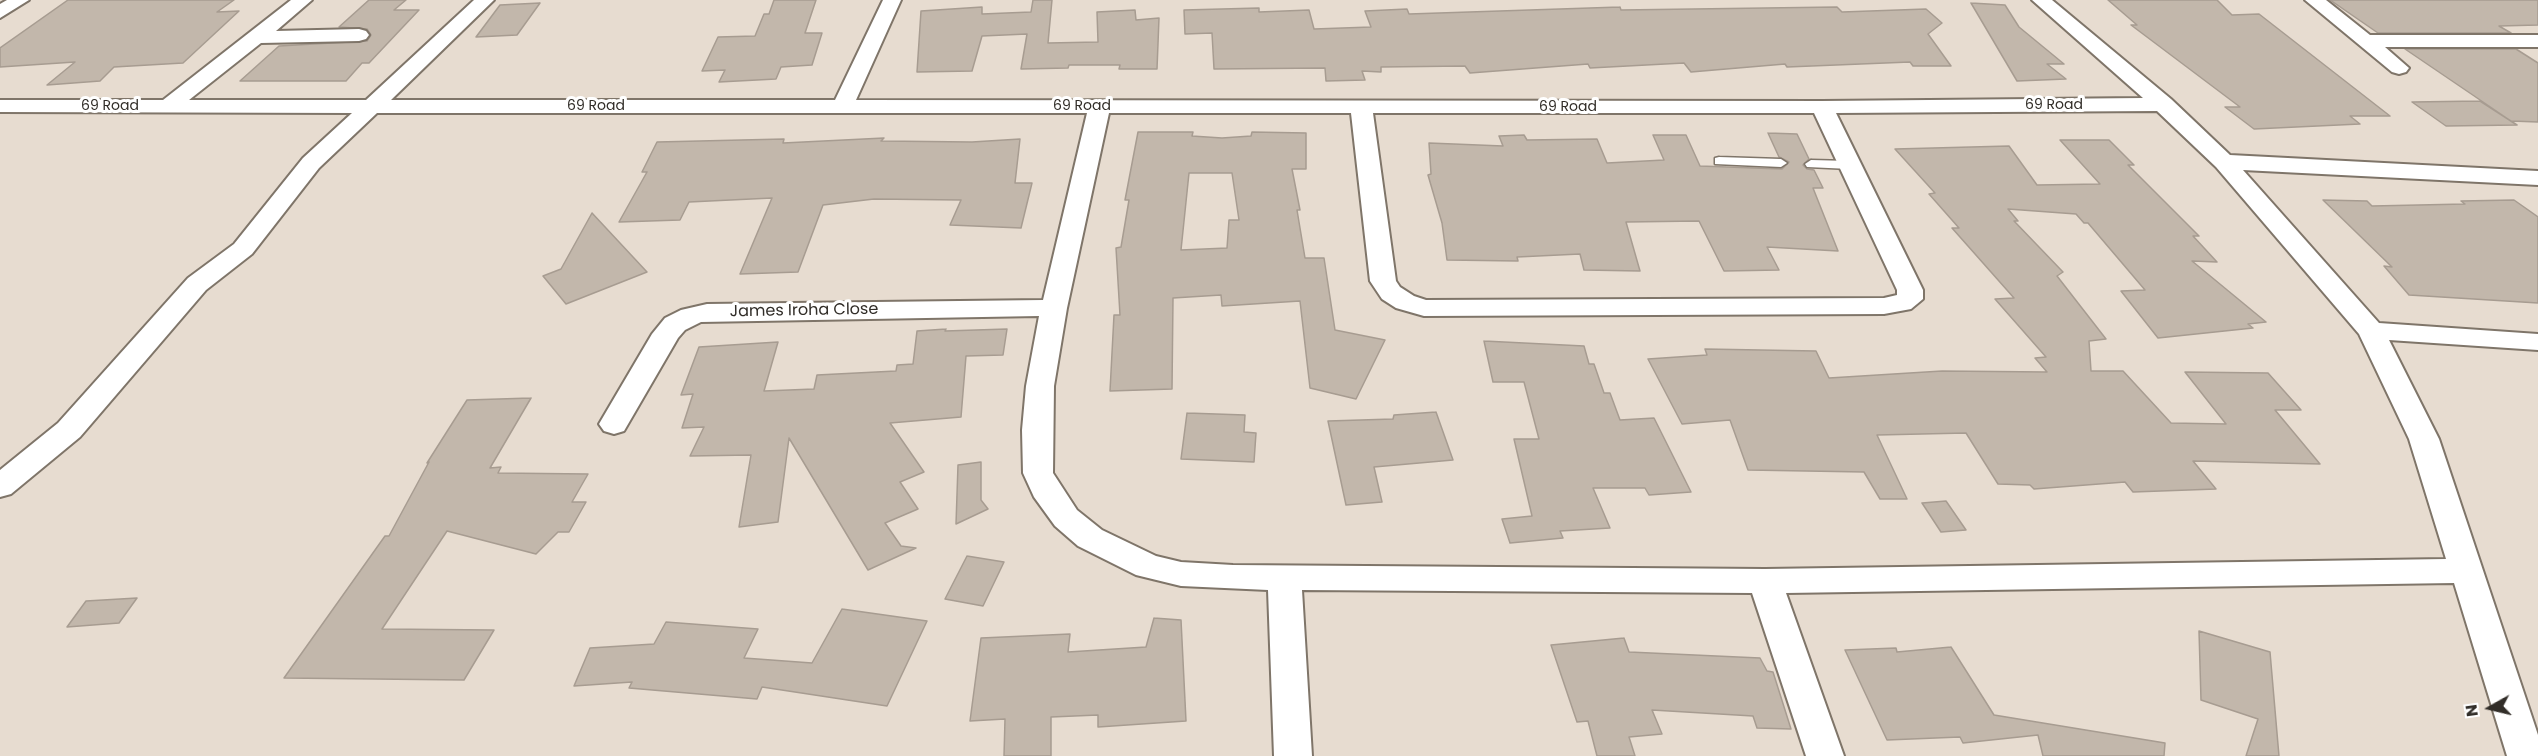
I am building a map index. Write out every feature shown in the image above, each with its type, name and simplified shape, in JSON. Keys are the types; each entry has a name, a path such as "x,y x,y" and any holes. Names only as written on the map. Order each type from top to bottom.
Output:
{"street":[{"path":"0,12 20,0"},
{"path":"168,106 303,0"},
{"path":"0,486 69,430 197,284 243,249 311,164 485,0"},
{"path":"843,105 892,0"},
{"path":"2041,0 2163,104 2224,162 2371,331 2424,439 2526,756"},
{"path":"2314,0 2399,68"},
{"path":"256,37 359,34"},
{"path":"2365,41 2538,41"},
{"name":"69 Road","path":"0,106 1822,107 2163,104"},
{"path":"1100,106 1054,308 1040,387 1037,430 1038,473 1050,497 1066,518 1090,538 1148,566 1181,574 1284,577 1765,581 2466,571"},
{"path":"1361,106 1383,281 1391,293 1405,302 1424,308 1872,306 1902,303 1910,299 1904,276 1822,107"},
{"path":"2224,162 2538,178"},
{"name":"James Iroha Close","path":"614,424 666,334 675,324 690,316 707,312 1054,308"},
{"path":"2371,331 2538,342"},
{"path":"1284,577 1293,756"},
{"path":"1765,581 1825,756"}],"lane":[{"path":"1719,161 1781,163"},
{"path":"1811,164 1850,165"}],"building":[{"path":"68,0 234,0 217,12 239,11 183,63 114,67 100,81 47,85 75,62 0,67 0,48"},
{"path":"369,0 406,0 394,10 419,10 369,63 362,63 346,81 240,81 279,46 367,41 371,35 367,29 339,27"},
{"path":"774,0 816,0 805,33 822,33 812,65 781,67 776,79 719,82 725,70 702,71 718,37 755,36 764,14 769,14"},
{"path":"1033,0 1052,0 1048,43 1098,42 1097,12 1135,10 1136,20 1159,18 1157,69 1119,69 1120,65 1069,65 1068,68 1021,69 1027,34 982,36 972,71 917,72 921,11 982,7 982,14 1031,12"},
{"path":"2108,0 2217,0 2232,15 2259,14 2390,116 2350,116 2360,124 2254,129 2225,107 2240,107 2131,25 2137,25"},
{"path":"2330,0 2538,0 2538,25 2499,26 2511,33 2378,33"},
{"path":"540,3 517,35 476,37 500,5"},
{"path":"1971,3 2005,5 2019,27 2064,64 2047,64 2066,79 2017,81"},
{"path":"1620,7 1621,10 1837,7 1842,12 1926,9 1942,23 1928,34 1951,66 1913,66 1910,62 1787,67 1785,64 1691,72 1684,63 1590,68 1588,64 1470,73 1465,66 1381,67 1381,72 1362,71 1365,80 1326,81 1325,68 1214,69 1212,33 1185,34 1184,10 1259,8 1259,12 1309,10 1314,29 1371,27 1365,11 1407,9 1409,14"},
{"path":"2405,49 2516,49 2538,63 2538,122 2511,121"},
{"path":"2480,101 2517,125 2446,126 2412,102"},
{"path":"1138,132 1193,132 1192,136 1222,138 1251,136 1252,132 1306,133 1306,169 1292,169 1300,210 1297,210 1305,258 1324,258 1335,330 1385,340 1356,399 1310,388 1300,301 1222,306 1221,295 1173,298 1172,389 1110,391 1114,315 1120,315 1116,248 1121,247 1129,200 1125,200","holes":["1189,173 1232,173 1239,220 1229,220 1227,248 1181,250"]},
{"path":"1768,133 1797,134 1809,159 1803,165 1807,169 1814,170 1823,188 1813,188 1838,251 1767,247 1779,270 1724,271 1699,221 1626,222 1640,271 1584,270 1580,254 1517,257 1518,261 1447,260 1442,223 1428,175 1431,174 1429,143 1503,146 1499,136 1524,135 1527,140 1597,139 1607,163 1664,160 1653,135 1686,135 1700,166 1782,169 1789,162 1779,157"},
{"path":"884,138 881,141 972,142 1020,139 1015,183 1032,183 1021,228 950,225 961,200 874,199 823,205 798,272 740,274 772,198 689,202 680,220 619,222 647,172 642,172 657,142 784,139 783,143"},
{"path":"2060,140 2109,140 2134,165 2128,165 2199,236 2193,236 2217,262 2192,261 2266,322 2248,324 2253,328 2158,338 2121,291 2145,290 2088,223 2084,223 2076,214 2008,209 2018,221 2014,221 2063,272 2057,276 2106,339 2089,341 2091,371 2123,371 2171,423 2226,424 2185,372 2268,373 2301,410 2275,410 2320,464 2193,461 2216,489 2133,492 2125,482 2034,489 2030,485 1998,484 1966,433 1877,435 1907,499 1880,499 1864,472 1748,470 1730,420 1682,424 1648,359 1707,355 1705,349 1816,351 1829,378 1942,371 2047,372 2035,358 2046,357 1995,299 2014,298 1952,228 1959,228 1929,194 1935,193 1895,149 2009,146 2037,185 2100,184"},
{"path":"2323,200 2367,201 2372,206 2465,204 2461,201 2514,200 2538,217 2538,303 2409,295 2384,266 2392,267"},
{"path":"592,213 647,272 566,304 543,276 561,269"},
{"path":"946,329 945,331 1007,329 1003,355 966,356 961,417 890,423 924,472 900,482 918,509 885,523 901,546 916,548 868,570 789,438 778,522 739,527 751,455 690,456 704,427 682,428 693,394 681,395 699,347 778,342 764,391 814,389 817,375 896,371 897,365 913,364 917,331"},
{"path":"1484,341 1584,346 1589,364 1594,364 1604,393 1610,393 1620,420 1654,418 1691,492 1649,495 1645,488 1593,488 1610,528 1560,531 1563,538 1510,543 1502,519 1532,516 1514,439 1539,439 1524,382 1493,382"},
{"path":"531,398 490,468 501,467 498,473 588,474 572,502 586,502 569,532 558,532 536,554 447,531 382,629 494,630 464,680 284,678 385,536 389,536 429,462 427,463 467,400"},
{"path":"1436,412 1453,460 1374,467 1382,502 1346,505 1328,421 1393,419 1394,415"},
{"path":"1187,413 1245,415 1244,432 1256,433 1254,462 1181,459"},
{"path":"981,462 981,500 988,509 956,524 958,465"},
{"path":"1946,501 1966,530 1941,532 1922,503"},
{"path":"967,556 1004,562 983,606 945,599"},
{"path":"137,598 119,623 67,627 86,601"},
{"path":"842,609 927,621 887,706 762,687 757,699 629,688 632,682 574,686 590,648 654,644 666,622 758,629 744,658 812,663"},
{"path":"1154,618 1181,620 1186,721 1098,727 1098,715 1051,717 1051,756 1004,756 1005,719 970,721 981,638 1070,634 1068,652 1146,647"},
{"path":"2199,631 2270,652 2279,756 2246,756 2258,719 2201,700"},
{"path":"1624,638 1629,652 1760,658 1767,671 1773,672 1791,729 1757,728 1753,716 1652,710 1662,734 1629,737 1635,756 1597,756 1588,721 1577,722 1551,645"},
{"path":"1951,647 1994,715 2165,743 2164,756 2043,756 2038,735 1963,743 1960,737 1887,740 1845,650 1896,648 1897,652"}]}
